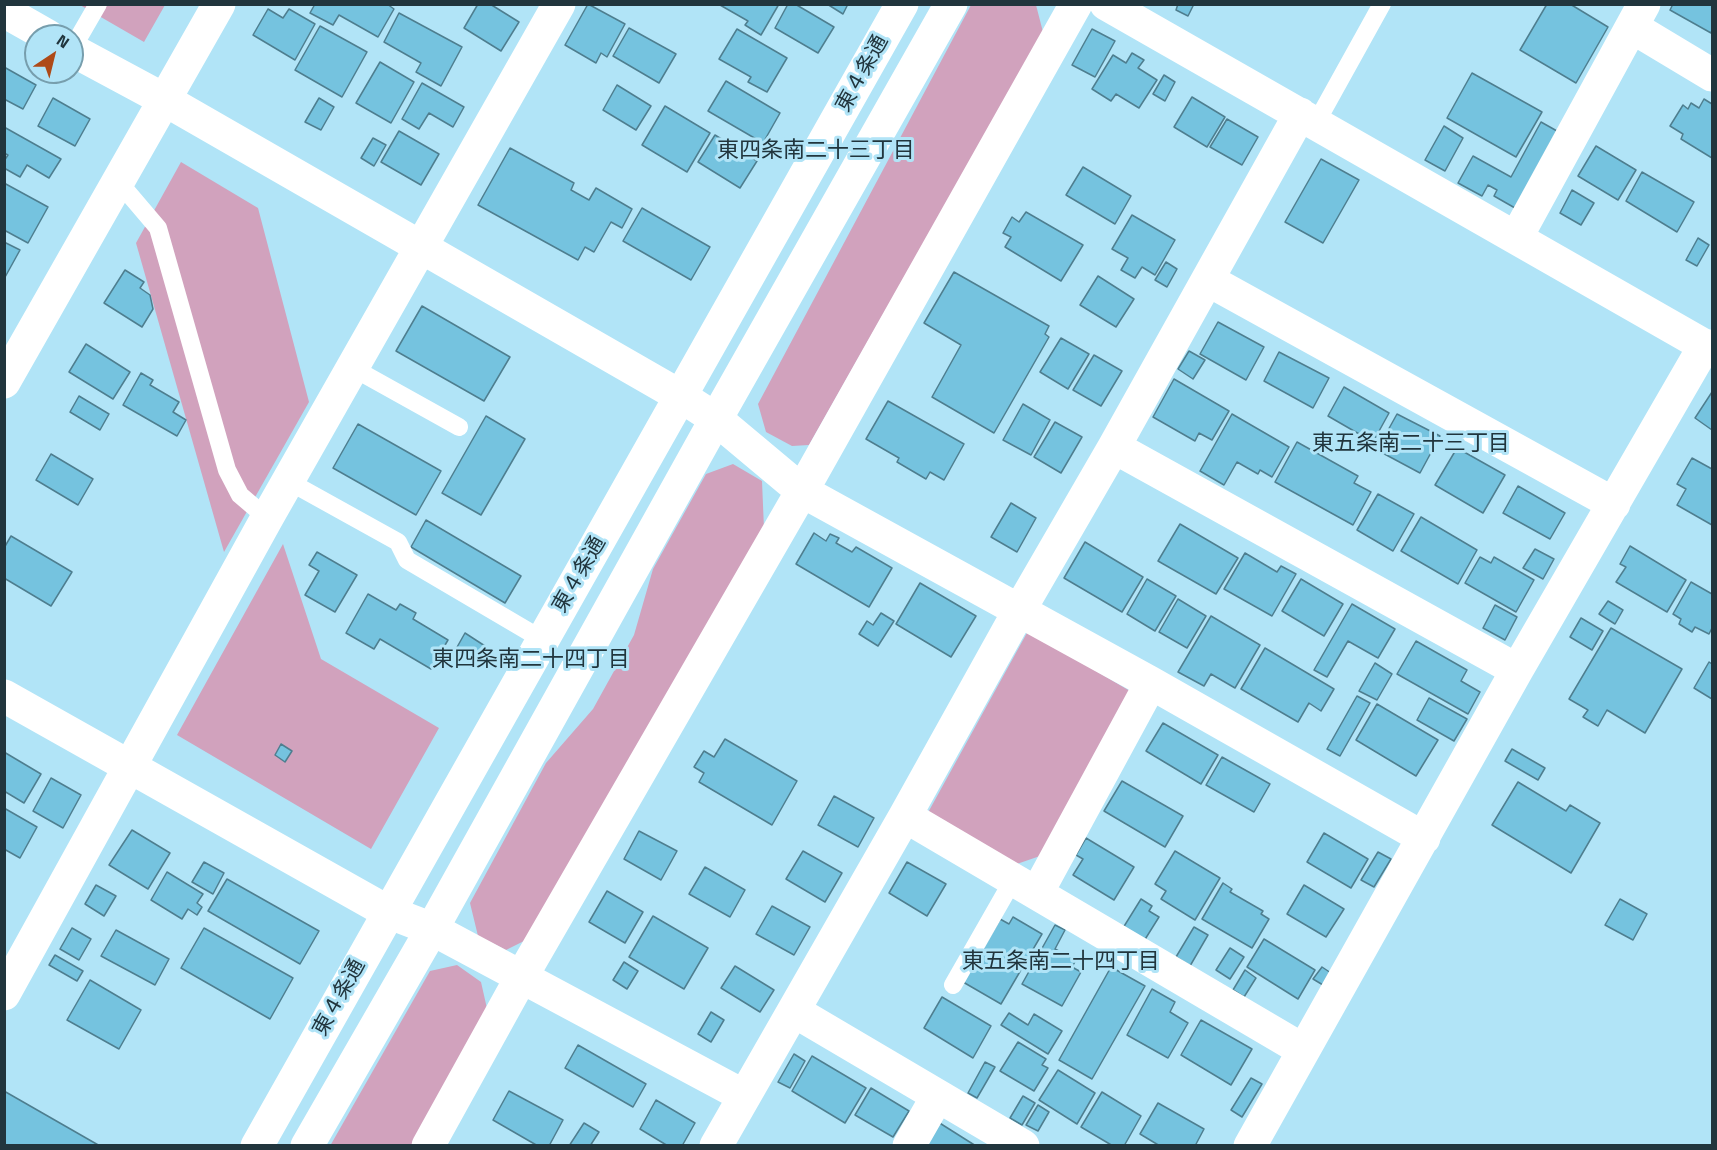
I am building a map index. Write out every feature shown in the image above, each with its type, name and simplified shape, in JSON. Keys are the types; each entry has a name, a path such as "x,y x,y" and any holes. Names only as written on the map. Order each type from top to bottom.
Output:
{"street":[{"path":"4,382 219,4"},
{"path":"4,994 267,518 559,4"},
{"name":"東４条通","path":"257,1146 902,4"},
{"name":"東４条通","path":"308,1146 951,4"},
{"path":"428,1146 522,976 802,491 1076,4"},
{"path":"1107,4 1709,347 1517,670 1250,1146"},
{"path":"4,11 27,24"},
{"path":"1516,238 1638,16 1713,75"},
{"path":"84,56 165,100 682,397 716,419 802,491 1151,683 1424,838"},
{"path":"717,1146 1208,280 1308,118"},
{"path":"1208,280 1614,504"},
{"path":"1114,447 1517,670"},
{"path":"1025,886 1151,683"},
{"path":"4,696 388,912 432,929 744,1096"},
{"path":"905,816 1303,1050"},
{"path":"794,1011 1023,1146"},
{"path":"909,1146 938,1096"}],"lane":[{"path":"84,29 98,4"},
{"path":"1308,118 1382,4"},
{"path":"118,181 158,228 227,471 240,495 267,518"},
{"path":"353,368 459,427"},
{"path":"288,482 398,542 407,560 543,640"},
{"path":"953,985 1025,886"}],"shaded area":[{"path":"80,5 165,5 144,42"},
{"path":"971,5 1036,5 1043,32 809,445 792,446 766,432 758,404"},
{"path":"181,162 258,208 309,402 224,552 136,243"},
{"path":"733,464 762,481 764,529 530,938 506,950 478,936 470,903 546,763 593,709 634,635 653,569 706,474"},
{"path":"283,544 321,659 439,728 371,849 177,735"},
{"path":"1028,631 1130,691 1040,856 1011,866 925,818"},
{"path":"457,965 481,982 488,1013 412,1145 330,1146 430,971"}],"building":[{"path":"315,4 387,4 394,9 378,37 339,15 333,25 310,13"},
{"path":"478,4 490,4 519,22 501,51 464,28"},
{"path":"588,4 625,24 607,57 601,53 596,63 565,45"},
{"path":"779,4 761,35 745,25 748,21 720,5"},
{"path":"788,4 795,4 834,27 818,53 775,28"},
{"path":"827,4 848,4 843,14"},
{"path":"1178,4 1194,4 1188,16 1176,10"},
{"path":"1547,4 1570,4 1608,27 1576,83 1520,50"},
{"path":"1673,4 1712,4 1711,33 1670,10"},
{"path":"268,9 283,18 289,9 315,24 295,60 253,35"},
{"path":"399,13 462,47 441,86 416,72 421,63 384,42"},
{"path":"320,26 367,52 342,97 295,70"},
{"path":"629,28 676,54 659,83 613,56"},
{"path":"737,29 787,58 767,92 748,82 751,77 719,59"},
{"path":"1092,29 1115,41 1095,77 1072,65"},
{"path":"1132,53 1144,60 1138,68 1157,80 1139,108 1116,94 1111,101 1092,89 1113,55 1126,63"},
{"path":"380,62 414,82 391,123 356,103"},
{"path":"4,67 24,78 24,84 36,85 23,109 4,99"},
{"path":"1472,73 1542,112 1516,157 1447,118"},
{"path":"1164,75 1175,82 1165,101 1153,94"},
{"path":"726,81 780,113 763,143 708,111"},
{"path":"422,83 464,107 453,127 429,113 419,129 402,119"},
{"path":"617,85 651,106 636,130 603,110"},
{"path":"1192,97 1225,117 1207,147 1174,127"},
{"path":"53,98 90,119 75,146 38,126"},
{"path":"319,98 334,107 321,130 305,122"},
{"path":"1704,99 1712,104 1712,158 1681,139 1683,134 1670,126 1683,105 1688,109 1691,103 1699,108"},
{"path":"665,106 710,133 687,172 642,145"},
{"path":"1227,119 1258,137 1242,165 1210,147"},
{"path":"1541,122 1557,131 1515,208 1494,196 1497,190 1488,185 1482,196 1458,183 1473,156 1511,177"},
{"path":"1444,126 1463,138 1445,171 1425,160"},
{"path":"4,127 61,159 49,178 27,165 20,177 4,168 4,161 8,155 4,153"},
{"path":"399,131 439,154 421,185 381,162"},
{"path":"715,135 757,161 740,188 698,162"},
{"path":"373,138 386,145 374,166 361,158"},
{"path":"1596,146 1636,170 1618,200 1578,176"},
{"path":"510,148 574,183 571,190 589,200 596,188 632,209 622,228 611,222 594,252 585,247 578,260 478,205"},
{"path":"1321,159 1359,180 1323,243 1285,222"},
{"path":"1083,167 1131,196 1115,224 1066,195"},
{"path":"1642,172 1694,202 1677,232 1626,201"},
{"path":"4,183 48,207 28,243 4,230"},
{"path":"1572,190 1594,203 1581,225 1560,213"},
{"path":"642,208 710,247 691,280 623,241"},
{"path":"1026,212 1083,245 1061,281 1005,247 1011,237 1003,233 1012,217 1019,222"},
{"path":"1132,215 1175,240 1155,275 1142,267 1135,278 1121,270 1128,258 1112,249"},
{"path":"1698,238 1709,245 1697,266 1686,260"},
{"path":"4,242 20,250 4,279"},
{"path":"1166,262 1177,269 1167,287 1155,280"},
{"path":"125,270 144,282 140,288 150,295 153,309 142,327 104,303"},
{"path":"954,272 1049,326 1045,334 1049,337 994,433 932,397 961,345 924,323"},
{"path":"1098,276 1134,299 1116,327 1080,305"},
{"path":"422,306 510,357 484,401 396,351"},
{"path":"1218,322 1264,347 1246,380 1200,354"},
{"path":"1061,338 1089,354 1068,389 1040,372"},
{"path":"86,344 130,372 113,399 69,372"},
{"path":"1189,351 1205,360 1193,379 1178,369"},
{"path":"1279,352 1329,378 1313,408 1264,381"},
{"path":"1094,355 1122,371 1101,406 1073,390"},
{"path":"141,373 153,380 150,385 179,402 173,412 186,420 177,436 123,405"},
{"path":"1174,379 1229,411 1212,440 1199,433 1195,441 1153,417"},
{"path":"1344,387 1389,413 1373,442 1328,416"},
{"path":"1712,392 1712,430 1695,418"},
{"path":"79,396 109,414 100,430 70,412"},
{"path":"888,401 964,444 944,480 930,472 926,479 897,462 899,458 866,439"},
{"path":"1023,404 1050,420 1031,455 1003,440"},
{"path":"1232,414 1289,447 1272,477 1260,470 1258,474 1237,462 1224,485 1200,471"},
{"path":"1397,414 1440,436 1420,473 1377,450"},
{"path":"486,416 525,439 481,515 442,493"},
{"path":"1055,422 1082,437 1061,473 1034,457"},
{"path":"358,424 441,471 416,515 333,468"},
{"path":"1297,442 1358,476 1354,483 1371,492 1353,525 1275,482"},
{"path":"1457,448 1505,475 1483,513 1435,485"},
{"path":"51,454 93,479 78,505 36,480"},
{"path":"1692,458 1712,469 1712,525 1677,505 1686,489 1677,484"},
{"path":"1518,486 1565,513 1550,539 1503,513"},
{"path":"1378,494 1414,514 1393,551 1357,530"},
{"path":"1011,503 1036,518 1017,552 991,537"},
{"path":"1421,517 1477,550 1458,584 1401,551"},
{"path":"426,520 521,576 505,603 411,547"},
{"path":"1180,524 1238,558 1216,594 1158,561"},
{"path":"814,533 826,541 830,534 839,538 836,543 852,552 856,547 892,568 869,607 796,564"},
{"path":"11,536 72,572 51,606 4,578 4,548"},
{"path":"1085,542 1143,577 1122,612 1064,578"},
{"path":"1630,546 1686,580 1667,612 1616,582 1626,567 1620,564"},
{"path":"1535,549 1554,559 1543,579 1523,568"},
{"path":"317,552 357,575 335,612 305,595 319,571 309,565"},
{"path":"1245,553 1277,572 1281,566 1296,574 1272,616 1224,589"},
{"path":"1480,557 1491,563 1494,557 1534,580 1516,612 1465,583"},
{"path":"1147,579 1176,596 1155,631 1127,614"},
{"path":"1301,579 1343,604 1324,636 1282,611"},
{"path":"1691,582 1712,594 1712,628 1709,634 1695,627 1692,632 1679,624 1681,619 1673,614"},
{"path":"920,583 976,616 951,657 896,624"},
{"path":"368,594 396,610 400,604 416,613 413,619 448,640 431,669 380,639 374,649 346,633"},
{"path":"1178,599 1206,616 1187,648 1159,632"},
{"path":"1608,601 1623,610 1615,624 1599,614"},
{"path":"1352,604 1395,629 1378,658 1348,641 1327,677 1314,670"},
{"path":"1495,605 1517,617 1505,640 1483,628"},
{"path":"881,613 894,621 878,646 859,634 867,621 873,625"},
{"path":"1211,616 1260,645 1235,688 1211,674 1204,686 1178,672"},
{"path":"1581,618 1603,631 1592,650 1570,637"},
{"path":"1611,628 1682,669 1645,733 1607,710 1598,726 1583,717 1588,710 1569,699"},
{"path":"465,633 485,646 471,668 452,656"},
{"path":"1416,641 1467,670 1461,681 1480,692 1468,714 1397,674"},
{"path":"1265,648 1334,689 1321,711 1309,703 1298,722 1241,689"},
{"path":"1709,662 1712,664 1712,699 1694,688"},
{"path":"1375,663 1392,674 1377,700 1359,691"},
{"path":"1357,696 1370,703 1340,756 1327,749"},
{"path":"1429,698 1467,719 1454,741 1417,720"},
{"path":"1377,704 1438,740 1416,776 1356,740"},
{"path":"1163,723 1218,755 1201,784 1146,751"},
{"path":"725,739 797,781 772,825 699,782 704,773 694,767 704,751 714,757"},
{"path":"281,744 292,751 285,762 275,755"},
{"path":"1512,749 1545,768 1538,780 1505,761"},
{"path":"4,752 41,774 24,803 4,791"},
{"path":"1222,757 1270,784 1254,812 1206,785"},
{"path":"51,778 81,795 63,828 33,811"},
{"path":"1122,781 1183,816 1165,847 1104,811"},
{"path":"1518,782 1566,811 1570,805 1600,823 1571,873 1492,825"},
{"path":"834,796 874,818 858,847 818,825"},
{"path":"4,808 37,827 20,858 4,849"},
{"path":"132,830 170,853 148,889 109,865"},
{"path":"639,831 677,851 661,880 624,859"},
{"path":"1324,833 1368,859 1351,888 1307,862"},
{"path":"1086,838 1134,867 1114,900 1073,875 1083,859 1076,855"},
{"path":"803,851 842,873 825,902 786,879"},
{"path":"1175,851 1220,878 1195,920 1161,899 1166,891 1155,884"},
{"path":"1378,852 1391,859 1374,887 1361,880"},
{"path":"204,862 224,873 213,894 192,882"},
{"path":"907,862 946,884 927,916 889,893"},
{"path":"705,867 745,890 730,917 689,894"},
{"path":"167,872 203,894 197,903 202,907 197,915 188,909 182,919 151,900"},
{"path":"227,879 319,931 300,964 208,911"},
{"path":"1223,883 1232,889 1230,892 1263,911 1261,914 1269,919 1252,948 1202,919"},
{"path":"96,885 116,896 104,916 85,904"},
{"path":"1304,885 1344,909 1326,937 1287,914"},
{"path":"607,891 643,912 625,943 589,922"},
{"path":"1141,899 1152,906 1149,911 1159,917 1144,941 1123,928"},
{"path":"1620,899 1647,914 1633,940 1605,925"},
{"path":"772,906 810,927 794,955 756,934"},
{"path":"653,916 708,948 684,989 629,957"},
{"path":"1013,917 1042,934 1001,1004 963,982 1000,919 1009,924"},
{"path":"1055,925 1065,930 1055,949 1076,960 1072,967 1081,972 1062,1006 1022,984"},
{"path":"1194,927 1208,935 1190,966 1176,957"},
{"path":"72,928 91,939 79,960 60,949"},
{"path":"204,928 293,978 270,1019 181,968"},
{"path":"116,930 169,959 155,985 101,956"},
{"path":"1264,939 1315,970 1298,999 1247,967"},
{"path":"1230,948 1244,957 1230,979 1216,970"},
{"path":"55,955 83,971 77,981 49,965"},
{"path":"624,962 638,971 627,989 613,980"},
{"path":"735,966 774,990 760,1012 721,988"},
{"path":"1111,967 1145,986 1092,1079 1059,1060"},
{"path":"1322,967 1331,973 1323,985 1313,979"},
{"path":"1245,970 1256,978 1244,997 1233,990"},
{"path":"90,980 141,1010 119,1049 67,1020"},
{"path":"1152,989 1175,1002 1170,1012 1188,1023 1168,1058 1127,1035"},
{"path":"942,997 991,1026 973,1058 924,1028"},
{"path":"711,1012 724,1020 711,1042 698,1034"},
{"path":"1009,1013 1028,1025 1034,1014 1062,1031 1048,1054 1001,1025"},
{"path":"1201,1020 1252,1049 1231,1085 1181,1055"},
{"path":"1018,1042 1046,1059 1042,1065 1048,1068 1034,1091 1000,1071"},
{"path":"578,1045 646,1084 633,1107 565,1068"},
{"path":"794,1054 805,1061 790,1088 778,1082"},
{"path":"812,1056 866,1088 845,1123 792,1091"},
{"path":"985,1062 995,1067 977,1098 968,1093"},
{"path":"1058,1070 1095,1093 1077,1124 1039,1100"},
{"path":"1251,1078 1262,1084 1242,1117 1231,1110"},
{"path":"871,1088 909,1111 893,1137 855,1115"},
{"path":"4,1091 100,1146 4,1146"},
{"path":"509,1091 563,1120 549,1146 538,1146 493,1120"},
{"path":"1102,1092 1141,1116 1124,1146 1113,1146 1081,1127"},
{"path":"1023,1096 1035,1103 1022,1125 1010,1118"},
{"path":"656,1100 695,1123 682,1146 668,1146 640,1129"},
{"path":"1158,1103 1204,1129 1195,1146 1160,1146 1140,1134"},
{"path":"1038,1105 1049,1112 1038,1131 1026,1125"},
{"path":"938,1122 976,1146 924,1146"},
{"path":"584,1123 599,1132 590,1146 569,1146"}],"district":[{"name":"東四条南二十三丁目","path":"816,152"},
{"name":"東五条南二十三丁目","path":"1411,445"},
{"name":"東四条南二十四丁目","path":"531,661"},
{"name":"東五条南二十四丁目","path":"1061,963"}]}
